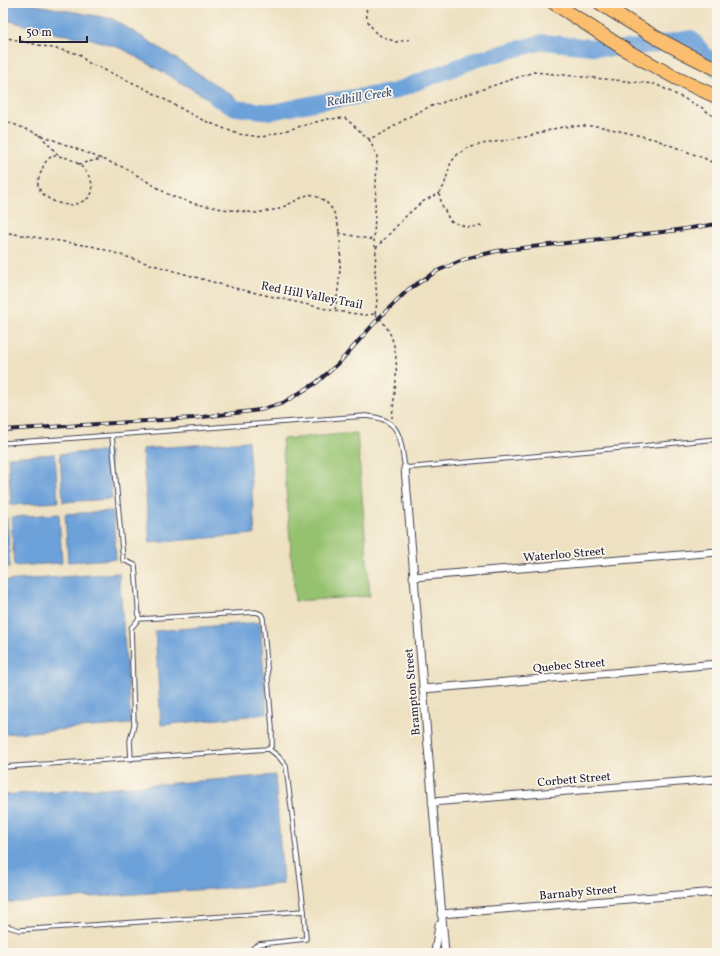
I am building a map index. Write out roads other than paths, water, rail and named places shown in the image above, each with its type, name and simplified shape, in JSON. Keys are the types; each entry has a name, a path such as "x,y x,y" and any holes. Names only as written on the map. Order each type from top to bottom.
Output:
{"highway":[{"path":"554,3 629,52 676,78 717,97"},
{"path":"600,3 645,32 686,55 717,69"}],"street":[{"name":"Brampton Street","path":"405,468 445,953"},
{"name":"Waterloo Street","path":"413,577 717,552"},
{"name":"Quebec Street","path":"423,689 717,664"},
{"name":"Corbett Street","path":"432,802 717,778"},
{"name":"Barnaby Street","path":"441,914 717,892"},
{"name":"Brampton Street","path":"435,953 441,914"}],"lane":[{"path":"3,443 365,416 378,417 391,424 396,429 400,439 405,468 717,439"},
{"path":"112,436 123,560 135,565 139,619"},
{"path":"131,759 130,741 134,725 131,628 139,619 256,612 261,614 263,617 272,728 272,745 269,749"},
{"path":"3,767 269,749 279,757 286,766 304,911 306,939 259,944 254,947 250,953"},
{"path":"3,925 19,930 304,911"}],"water":[{"path":"3,3 26,3 113,19 237,99 235,114 123,49 89,38 58,34 3,19"},
{"path":"248,441 255,534 150,543 142,449"},
{"path":"109,451 112,499 63,502 60,454"},
{"path":"55,454 58,502 11,505 8,457"},
{"path":"113,511 116,559 68,562 65,514"},
{"path":"59,514 62,563 14,566 11,517"},
{"path":"3,518 7,518 10,567 3,567"},
{"path":"119,573 131,724 3,734 3,581"},
{"path":"260,622 267,714 161,725 155,631"},
{"path":"275,775 283,884 3,903 3,795"}],"waterway":[{"name":"Redhill Creek","path":"216,98 236,108 272,112 319,102 392,92 475,60 543,42 610,49 640,47 691,38 717,69"}],"railway":[{"path":"3,430 194,418 260,410 283,403 316,383 338,364 379,318 409,289 437,271 465,259 497,251 671,231 717,224"}]}
